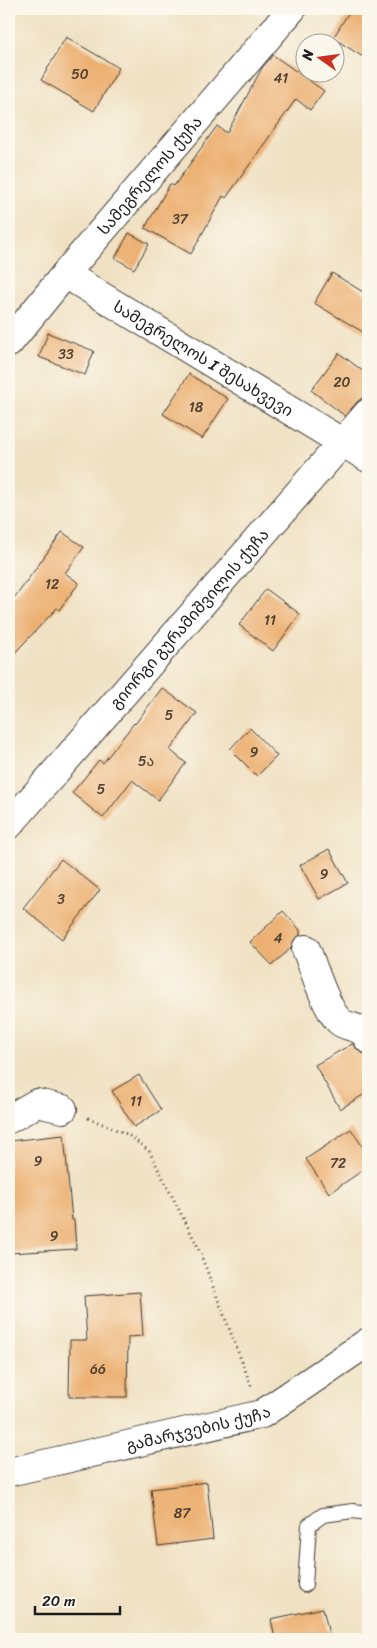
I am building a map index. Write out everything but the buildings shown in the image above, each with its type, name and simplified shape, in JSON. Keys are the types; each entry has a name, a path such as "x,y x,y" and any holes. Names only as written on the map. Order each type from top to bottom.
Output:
{"street":[{"name":"სამეგრელოს ქუჩა","path":"9,344 65,274 292,9"},
{"name":"სამეგრელოს I შესახვევი","path":"65,274 368,458"},
{"name":"გიორგი გურამიშვილის ქუჩა","path":"9,825 368,413"},
{"path":"306,949 332,1012 341,1023 355,1026 366,1034 368,1038"},
{"path":"9,1119 37,1103 63,1108"},
{"name":"გამარჯვების ქუჩა","path":"9,1472 262,1414 368,1342"}],"lane":[{"path":"305,1585 309,1525 323,1515 353,1511 368,1514"}],"path":[{"path":"63,1108 127,1134 149,1152 197,1245 262,1414"}]}
